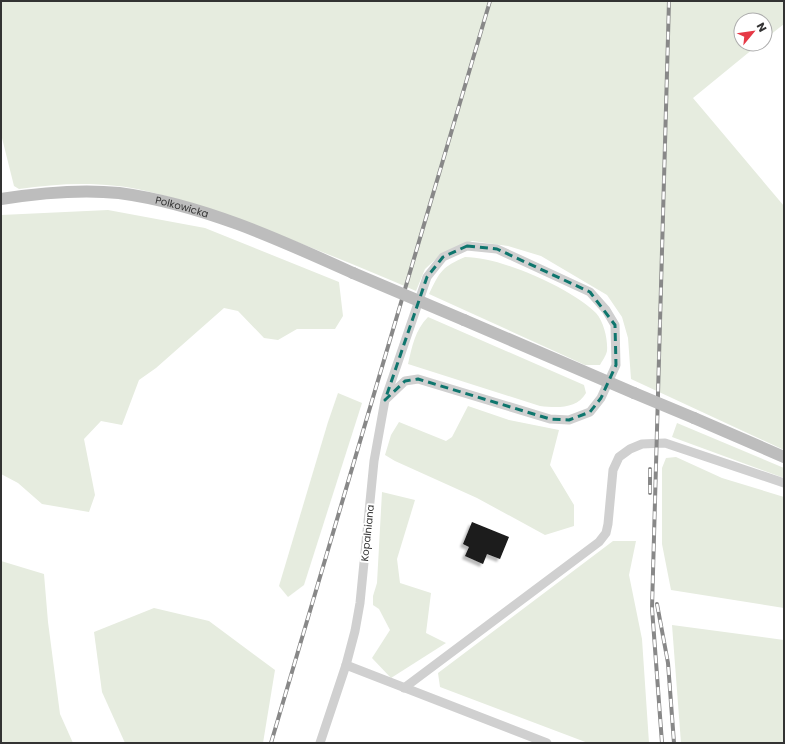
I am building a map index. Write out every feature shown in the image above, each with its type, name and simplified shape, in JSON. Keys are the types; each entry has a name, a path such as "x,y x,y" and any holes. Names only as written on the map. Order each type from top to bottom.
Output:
{"main road":[{"name":"Polkowicka","path":"1,199 64,192 118,193 189,207 268,234 353,273 784,457"}],"street":[{"name":"Kopalniana","path":"320,743 346,665 359,608 374,461 386,400 427,277 443,258 467,246 496,249 590,292 606,310 615,325 616,365 609,382 601,398 590,412 569,420 550,419 418,379 405,381 386,400"},
{"path":"404,688 599,542 606,533 608,524 613,470 619,457 630,449 642,444 665,444 784,483"},
{"path":"346,665 547,743"}],"highlighted area":[{"path":"467,246 497,249 590,292 615,325 616,365 601,398 590,412 569,420 550,419 418,379 405,381 385,400 427,277 443,257"}],"shaded area":[{"path":"1,1 784,1 784,24 773,33 773,12 733,12 733,52 749,52 693,98 784,206 784,450 631,379 628,338 622,317 607,295 541,256 508,246 472,241 438,257 425,269 416,291 261,228 158,194 130,188 99,184 50,185 19,189 14,186 1,134"},
{"path":"108,210 205,228 339,282 343,316 335,329 297,329 278,340 264,338 238,311 224,308 156,368 139,380 122,425 101,421 84,439 95,495 89,512 42,504 18,483 1,474 1,215"},
{"path":"465,257 480,258 516,268 553,284 585,303 599,317 605,331 607,351 600,365 585,365 429,294 442,271 446,267"},
{"path":"428,317 584,385 586,393 572,405 560,407 540,406 408,364 417,333"},
{"path":"338,393 362,403 304,585 288,597 279,586"},
{"path":"468,406 509,420 559,430 550,465 574,505 574,526 545,535 477,498 395,461 385,455 391,435 399,422 446,441 452,437"},
{"path":"677,423 784,468 784,478 672,437"},
{"path":"676,457 722,478 784,497 784,608 671,590 662,544 662,468 666,458"},
{"path":"382,492 415,500 397,559 400,583 431,593 426,633 446,643 391,678 372,658 390,630 379,609 373,605 373,596 377,583"},
{"path":"613,541 636,541 629,575 642,639 649,743 588,743 440,687 438,673"},
{"path":"1,561 44,574 48,622 60,714 73,743 1,743"},
{"path":"154,608 209,621 275,670 263,743 125,743 102,692 94,632"},
{"path":"672,625 784,640 783,743 681,743"}],"building":[{"path":"472,522 509,537 500,559 487,554 483,564 465,556 469,547 463,544"}],"railway":[{"path":"271,743 490,1"},
{"path":"662,743 652,608 669,1"},
{"path":"650,469 650,493"},
{"path":"657,604 668,663 674,743"}]}
